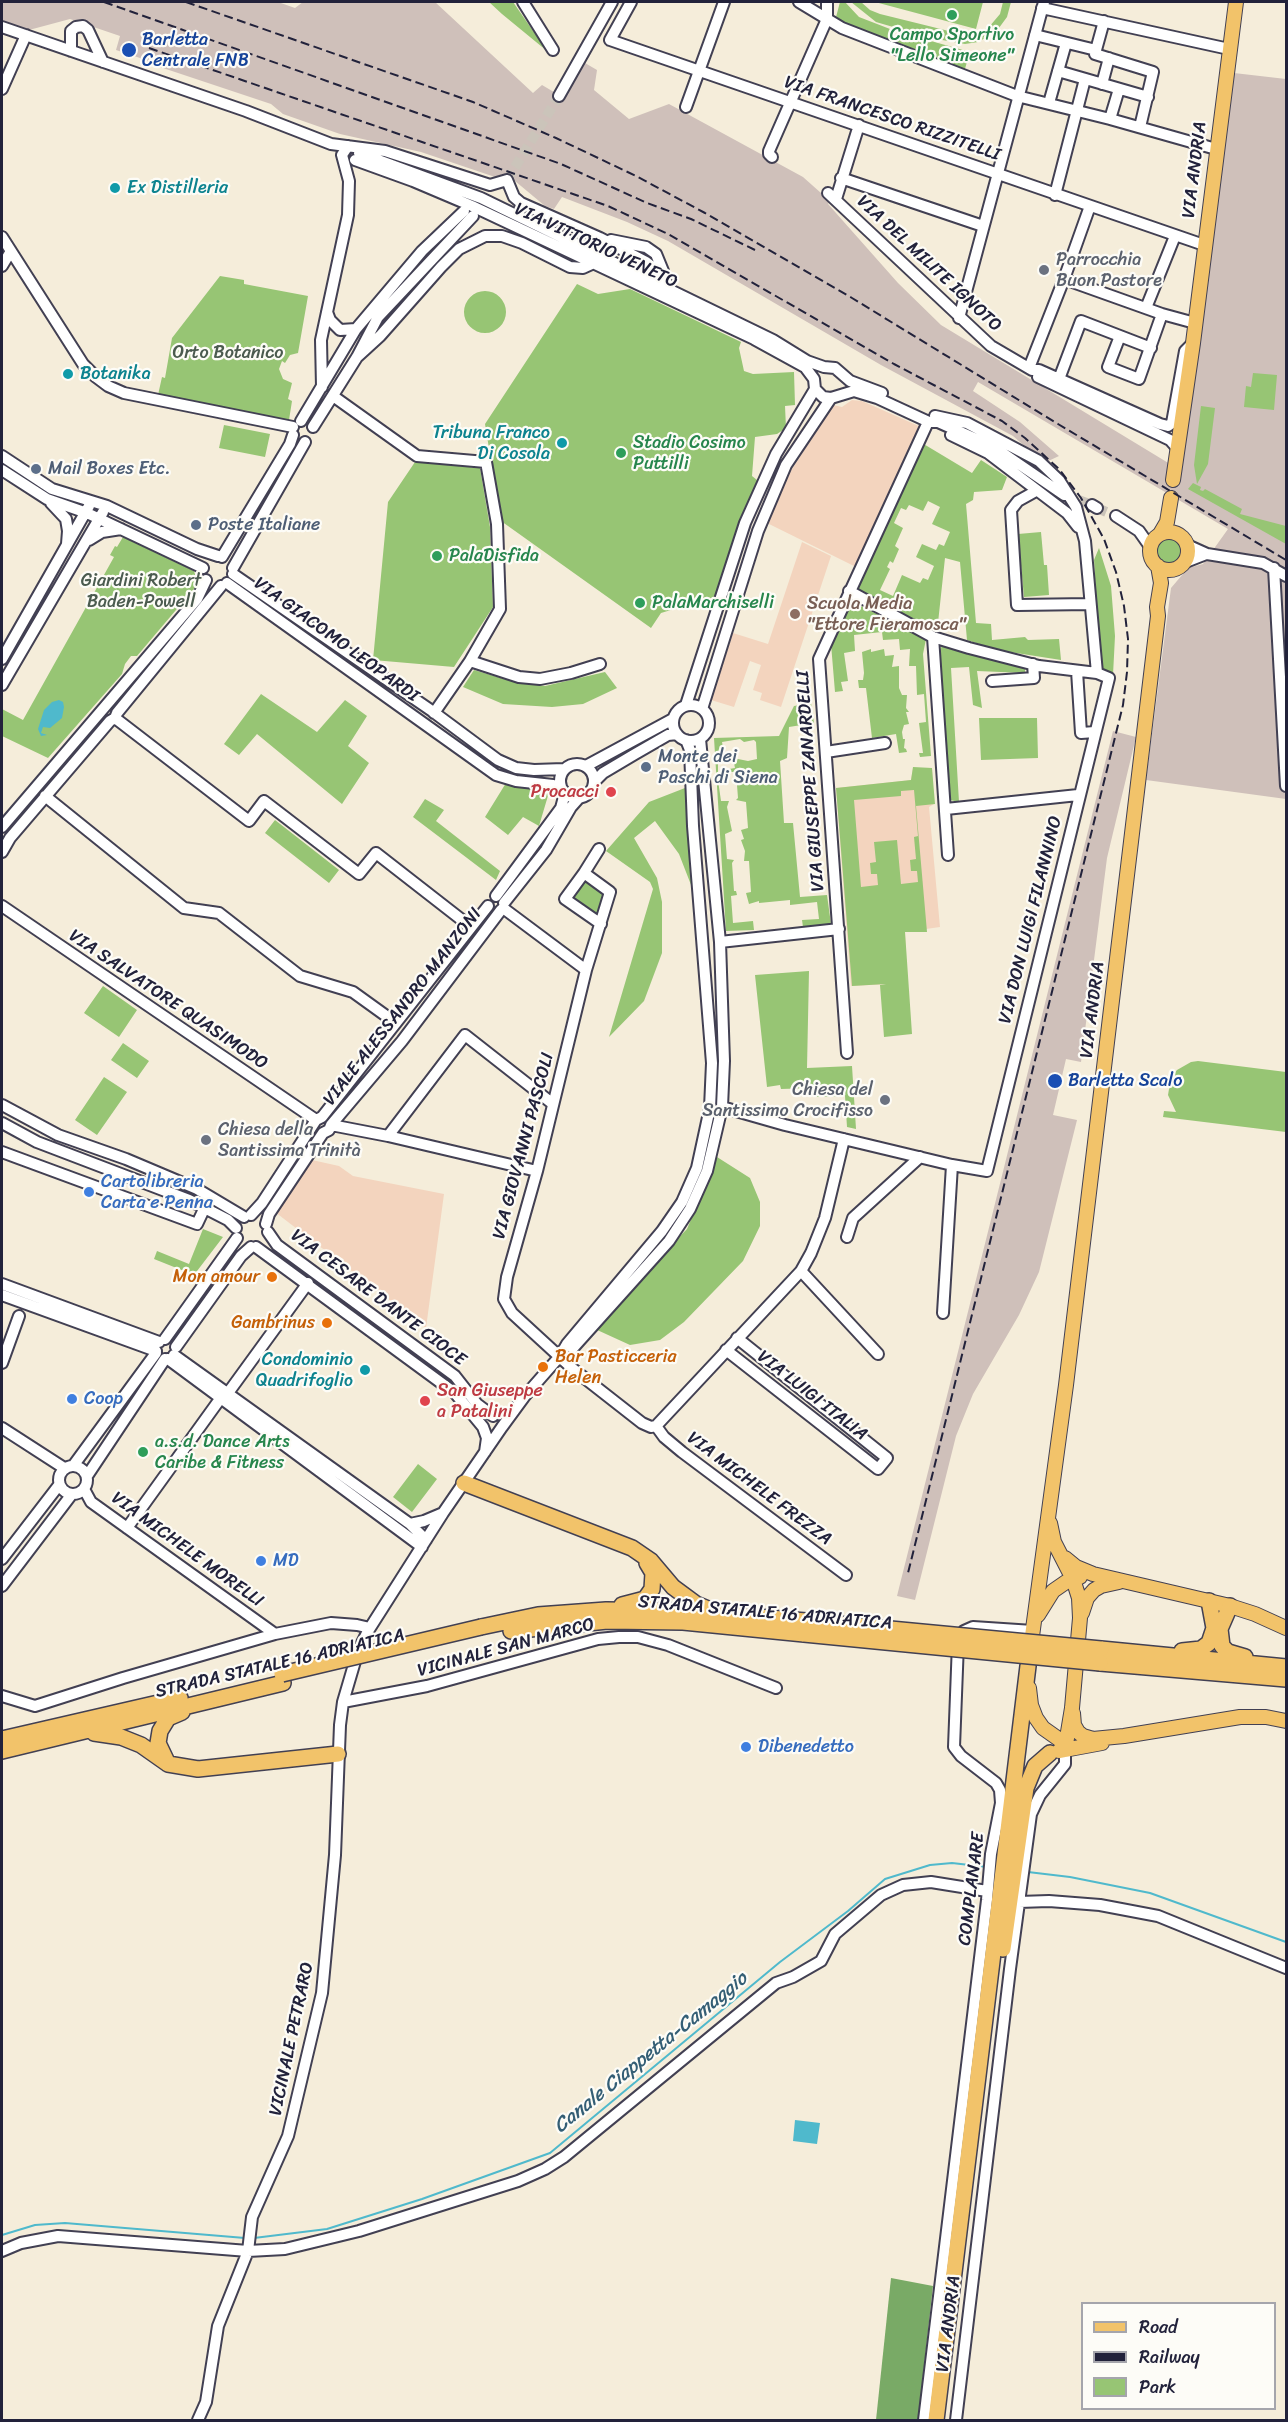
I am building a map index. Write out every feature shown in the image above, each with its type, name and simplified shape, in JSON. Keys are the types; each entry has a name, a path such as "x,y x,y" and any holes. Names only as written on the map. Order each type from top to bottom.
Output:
{"highway":[{"path":"464,1483 632,1548 651,1561 665,1579 696,1604 720,1614"},
{"path":"606,1610 645,1599 652,1589 653,1573 643,1556"},
{"path":"1137,1652 1157,1648 1189,1651 1201,1649 1209,1642 1214,1628 1209,1601"},
{"path":"1230,1606 1224,1617 1219,1636 1222,1646 1228,1652 1238,1657 1287,1661"},
{"name":"STRADA STATALE 16 ADRIATICA","path":"2,1739 282,1678 538,1616 606,1610 720,1614 805,1628"},
{"name":"STRADA STATALE 16 ADRIATICA","path":"481,1631 607,1621 805,1628 1101,1656 1287,1679"},
{"name":"STRADA STATALE 16 ADRIATICA","path":"1101,1656 1137,1652 1287,1667"},
{"path":"936,2421 1007,1875 1028,1665"},
{"name":"STRADA STATALE 16 ADRIATICA","path":"2,1751 206,1702 282,1678"},
{"path":"168,1764 158,1743 162,1725 168,1718 206,1702"},
{"path":"82,1732 108,1734 127,1739 141,1745 168,1764 198,1769 338,1754"},
{"path":"1009,1856 1028,1780 1039,1762 1058,1747"},
{"path":"946,2421 1002,1951 1007,1875"}],"main road":[{"name":"VIA ANDRIA","path":"1173,480 1193,343 1236,2"},
{"path":"1156,539 1168,532 1176,534 1187,545 1184,563 1164,568 1153,560 1156,539 1171,505 1176,534"},
{"name":"VIA ANDRIA","path":"1033,1628 1066,1385 1164,568"},
{"path":"1048,1512 1052,1534 1073,1579 1079,1598 1080,1618 1072,1708 1075,1726 1083,1736 1093,1739 1124,1736"},
{"path":"1061,1555 1076,1567 1093,1574 1230,1606 1255,1614 1287,1629"},
{"path":"1058,1747 1034,1714 1030,1701 1028,1665 1033,1628 1045,1600 1053,1592 1073,1579 1093,1574"},
{"path":"1080,1618 1087,1598 1094,1590 1107,1584 1121,1582"},
{"path":"1058,1747 1072,1708"},
{"path":"1058,1747 1240,1717 1266,1717 1287,1721"}],"street":[{"path":"523,2 553,50"},
{"path":"559,96 612,2"},
{"name":"VIA FRANCESCO RIZZITELLI","path":"631,2 610,40 1204,245"},
{"path":"687,107 723,2"},
{"path":"799,2 842,27 1017,96 1216,149"},
{"path":"772,157 768,154 769,151 827,19 827,2"},
{"path":"959,318 996,173 1043,5 1229,49"},
{"path":"1104,21 1095,54 1153,72 1140,127"},
{"path":"71,51 70,31 83,26 88,30 103,62"},
{"name":"VIA VITTORIO VENETO","path":"2,27 246,111 331,144 472,206 754,339 806,367 823,397 854,391 932,420 994,447 1064,495"},
{"path":"2,88 26,35"},
{"path":"1035,35 1096,50"},
{"path":"1049,103 1066,43"},
{"path":"1102,84 1109,58"},
{"path":"1058,71 1148,97"},
{"path":"1055,195 1085,79"},
{"path":"1110,119 1119,89"},
{"path":"859,125 841,178 983,226"},
{"path":"322,387 321,340 348,216 349,181 353,172 351,154 385,151 490,185 504,183"},
{"name":"VIA VITTORIO VENETO","path":"351,154 481,198 773,340 807,361 835,368 850,381 879,391 932,420"},
{"name":"VIA DEL MILITE IGNOTO","path":"841,178 832,196 959,318 992,346 1063,391 1170,440 1177,448"},
{"path":"490,193 504,183"},
{"name":"VIA VITTORIO VENETO","path":"504,183 514,198 521,203 600,238 646,247 656,254 671,290"},
{"path":"1030,369 1090,206"},
{"path":"2,852 10,837 114,717 229,578 306,442 313,437 313,427 357,357 378,317 469,214 422,251 356,329 296,427 290,444 220,556 209,559 203,568 206,580 211,585 229,578"},
{"path":"357,357 380,336 447,261 470,242 485,236 502,236 522,243 570,267 583,268 594,263"},
{"path":"1146,308 1174,236"},
{"path":"2,237 83,364 96,378 108,386 124,393 296,427 309,422 313,427"},
{"path":"2,266 11,251"},
{"path":"1064,279 1162,314 1195,323"},
{"path":"327,312 330,320 340,330 356,329"},
{"path":"1120,336 1108,367 1139,379 1162,314"},
{"path":"1059,379 1081,321 1151,348"},
{"name":"VIA ANDRIA","path":"1172,423 1185,351 1193,343"},
{"path":"686,705 745,523 776,454 820,370 824,367"},
{"name":"VIA DEL MILITE IGNOTO","path":"1030,369 1039,370 1160,424 1168,426 1172,423"},
{"path":"702,709 758,531 786,465 845,385 843,374"},
{"path":"333,396 417,456 486,462 497,524 500,609 470,661 434,713"},
{"path":"849,591 933,637 1033,664 1097,673 1085,541 1076,507 1059,480 1049,468 1039,461 967,423 932,420 933,427 988,453 1067,513 1077,523 1085,541"},
{"name":"VIA GIUSEPPE ZANARDELLI","path":"848,1053 819,659 849,591 932,420"},
{"path":"296,427 299,442 306,442"},
{"path":"3,464 52,489 92,500 197,549 220,556 229,561 229,578"},
{"path":"3,464 47,499 66,519 68,531 66,547"},
{"path":"1036,491 1018,501 1011,510 1017,605 1090,604"},
{"path":"47,499 87,513 203,568"},
{"path":"2,686 5,663 92,500"},
{"path":"5,663 86,542 107,506"},
{"path":"1116,516 1156,539"},
{"path":"86,542 102,532 121,529"},
{"path":"1187,545 1207,554 1263,563 1287,576"},
{"path":"1184,563 1207,554"},
{"path":"1274,568 1286,786"},
{"name":"VIA GIACOMO LEOPARDI","path":"229,578 434,713 498,760 516,768 564,769"},
{"name":"VIA GIACOMO LEOPARDI","path":"229,578 425,725 496,775 516,781 553,785 564,792"},
{"path":"2,827 197,599 206,580"},
{"path":"933,637 948,855"},
{"path":"470,661 519,677 540,679 600,664"},
{"path":"992,681 1034,678 1033,664"},
{"path":"1077,670 1081,733 1095,732"},
{"name":"VIA DON LUIGI FILANNINO","path":"952,1165 987,1171 1078,795 1109,678 1097,673"},
{"path":"586,766 673,719 678,710 686,705 692,705 706,713 709,724 705,735 700,739 668,735 603,773 594,782 588,795 579,798 564,792 560,781 564,769 575,764 586,766 593,773 594,782"},
{"path":"104,709 103,719 114,717 249,821 264,801 359,874 376,853 471,927"},
{"name":"VIA GIACOMO LEOPARDI","path":"425,725 421,722 422,714 434,713"},
{"path":"485,1453 487,1438 484,1428 485,1419 494,1416 524,1397 560,1356 567,1344 662,1231 681,1202 697,1168 710,1106 712,1063 693,826 690,750 674,728 673,719"},
{"path":"560,1356 572,1349 669,1241 690,1209 707,1171 722,1108 724,1061 719,942 700,739"},
{"path":"826,752 885,743"},
{"path":"35,787 33,793 36,798 42,799 45,796"},
{"name":"VIALE ALESSANDRO MANZONI","path":"321,1124 402,1041 501,904 561,808 564,792"},
{"path":"946,809 1078,795"},
{"path":"45,796 184,908 219,913 300,976 353,992 396,1023"},
{"name":"VIALE ALESSANDRO MANZONI","path":"321,1124 396,1023 488,906 494,912 546,850 571,807 579,798"},
{"path":"599,849 565,899 601,924"},
{"name":"VIA GIOVANNI PASCOLI","path":"560,1356 512,1313 504,1299 517,1236 537,1171 586,970 610,892 584,873"},
{"path":"501,904 586,970"},
{"name":"VIA SALVATORE QUASIMODO","path":"2,906 321,1124"},
{"path":"702,944 710,935 719,942 839,928"},
{"path":"388,1136 465,1035 553,1104"},
{"path":"710,1106 716,1100 721,1102 722,1108"},
{"path":"2,1106 58,1135 126,1159 197,1189 248,1216 260,1217 267,1228"},
{"path":"722,1108 784,1131 844,1139 952,1165 943,1313"},
{"path":"2,1123 37,1142 205,1207 228,1220 243,1245 253,1247"},
{"path":"321,1124 388,1136 537,1171"},
{"path":"2,1586 72,1494 84,1489 87,1476 236,1233 248,1216 262,1203 321,1124"},
{"path":"2,1559 59,1485 63,1468 165,1351 241,1256 263,1242 269,1214 321,1124"},
{"path":"560,1356 573,1369 642,1423 651,1427 656,1426 801,1270 817,1240 844,1139"},
{"path":"2,1152 197,1224 205,1207"},
{"path":"67,1176 73,1156"},
{"path":"847,1237 853,1218 920,1157"},
{"name":"VIA CESARE DANTE CIOCE","path":"267,1228 278,1245 455,1376 477,1404 494,1416"},
{"name":"VIA CESARE DANTE CIOCE","path":"253,1247 308,1284 448,1387 484,1428"},
{"path":"801,1270 878,1354"},
{"path":"2,1284 165,1351 424,1544"},
{"path":"127,1528 308,1284"},
{"path":"2,1295 165,1351"},
{"path":"2,1363 19,1317"},
{"name":"VIA LUIGI ITALIA","path":"726,1350 878,1468 886,1458 737,1338"},
{"name":"VICINALE PETRARO","path":"198,2421 206,2402 218,2326 249,2249 252,2217 288,2136 322,1993 335,1855 338,1754 343,1702 358,1651 370,1628 443,1513 524,1397"},
{"path":"484,1428 491,1434 500,1430 501,1420 494,1416"},
{"name":"VIA MICHELE FREZZA","path":"656,1426 664,1437 682,1452 846,1575"},
{"path":"2,1428 63,1468 81,1468 87,1476"},
{"path":"59,1485 64,1492 72,1494"},
{"name":"VIA MICHELE MORELLI","path":"84,1489 91,1502 275,1634"},
{"path":"406,1529 443,1513"},
{"path":"406,1529 411,1565"},
{"path":"2,1696 35,1706 275,1634 331,1623 370,1628"},
{"name":"COMPLANARE","path":"978,2232 1019,1902 1007,1875 1009,1856 1000,1790 954,1747 958,1642 964,1631 973,1627 1033,1628"},
{"name":"VICINALE SAN MARCO","path":"343,1702 427,1686 598,1639 619,1637 638,1638 668,1645 776,1689"},
{"path":"958,1655 1028,1665"},
{"name":"COMPLANARE","path":"1009,1856 1034,1804 1065,1764 1058,1747"},
{"name":"COMPLANARE","path":"945,2242 987,1891 1007,1875"},
{"path":"2,2251 21,2243 58,2236 249,2249 285,2249 336,2237 518,2181 545,2169 586,2140 776,1983 793,1977 821,1961 836,1934 881,1894 903,1885 931,1882 987,1891"},
{"path":"1019,1902 1049,1901 1100,1905 1158,1916 1287,1968"},
{"name":"VIA ANDRIA","path":"956,2421 978,2232"},
{"name":"VIA ANDRIA","path":"924,2421 945,2242"}],"shaded area":[{"path":"2,2 278,2 295,8 303,2 435,2 533,93 542,85 564,98 585,63 597,70 594,90 629,119 669,104 803,177 830,201 828,204 898,283 941,325 1170,464 1169,479 1180,484 1234,73 1286,79 1286,799 1146,780 1171,588 1188,568 1203,564 1228,529 978,382 973,391 1020,422 1059,456 1044,463 1013,436 881,365 668,241 627,222 562,197 554,209 545,206 515,181 502,174 498,178 421,152 340,134 283,114 271,104 142,61 140,58 116,50 120,36 70,19 29,30 2,22"},
{"path":"852,400 862,401 921,427 856,567 765,522 785,480 833,405 842,407"},
{"name":"Scuola Media \"Ettore Fieramosca\"","path":"802,542 831,556 781,707 760,700 762,693 753,690 761,665 750,661 734,707 711,700 733,633 768,644"},
{"path":"1113,731 1136,737 1107,858 1081,1062 1066,1059 1053,1115 1077,1120 1039,1272 1019,1315 973,1394 956,1436 915,1600 897,1596"},
{"path":"913,768 932,768 934,804 929,807 940,927 905,932 907,983 851,986 836,788 911,780"},
{"path":"312,1160 339,1166 353,1176 444,1194 426,1328 275,1212"}],"green space":[{"path":"489,2 513,2 547,51 502,14"},
{"path":"840,2 845,2 859,17 890,29 887,45 835,21"},
{"path":"851,2 861,2 870,10 880,14 965,35 976,34 989,27 1000,14 1003,2 1011,2 1007,17 996,32 978,42 965,44 931,38 876,22"},
{"name":"Campo Sportivo \"Lello Simeone\"","path":"875,2 983,2 976,29"},
{"path":"899,32 970,52 964,72 895,45"},
{"name":"Orto Botanico","path":"220,276 244,280 244,284 308,296 298,353 290,355 285,363 282,361 279,369 283,379 292,383 288,399 292,401 289,420 158,395 162,377 165,378 172,338"},
{"name":"Stadio Cosimo Puttilli","path":"577,284 598,294 630,289 741,342 739,348 744,371 753,374 794,372 795,405 785,406 786,428 777,434 755,437 752,476 757,483 733,542 712,607 694,603 661,613 651,628 501,521 485,424"},
{"path":"485,291 493,292 500,297 505,304 505,320 500,327 493,332 485,333 477,332 470,327 465,320 464,312 465,304 470,297 477,292"},
{"path":"1253,373 1277,375 1274,410 1244,407 1246,386 1251,387"},
{"path":"1201,406 1215,408 1208,464 1197,484 1194,465"},
{"path":"224,425 270,434 265,457 219,448"},
{"path":"922,443 972,473 981,460 1007,477 1002,490 974,492 973,500 966,504 976,623 991,624 992,640 1025,637 1028,640 1059,639 1061,660 997,650 967,640 960,562 945,558 937,632 855,589","holes":["928,501 940,507 932,524 950,532 944,546 939,544 936,550 922,544 916,557 934,566 928,580 923,578 920,583 902,575 893,596 880,590 890,569 887,567 890,561 893,563 899,549 895,546 903,528 894,523 901,508 906,510 909,505 923,511"]},
{"name":"PalaDisfida","path":"415,462 480,468 490,527 493,607 454,667 373,660 388,502"},
{"path":"1193,483 1201,487 1200,490 1205,489 1242,509 1240,514 1286,526 1286,544 1188,489"},
{"path":"1041,532 1049,595 1024,597 1018,534"},
{"name":"Giardini Robert Baden-Powell","path":"123,537 194,571 198,584 137,656 131,656 122,674 48,758 2,736 2,709 23,720 114,557 110,555"},
{"path":"1169,537 1179,541 1183,551 1179,561 1169,565 1159,561 1155,551 1159,541"},
{"path":"1099,548 1111,586 1115,636 1113,675 1100,670 1094,560"},
{"path":"851,601 926,639 923,654 931,756 920,757 919,753 923,753 919,723 926,722 924,694 917,695 916,666 909,666 910,649 900,650 899,639 883,640 882,632 854,635 855,651 844,653 848,681 841,682 843,691 835,692 831,644"},
{"path":"942,645 1025,668 1025,673 977,671 982,708 973,705 969,667 951,668 959,802 950,800 940,651"},
{"path":"871,649 871,652 884,649 885,656 894,655 892,667 899,666 899,688 902,695 907,695 906,708 909,712 906,712 909,724 904,725 902,732 903,739 905,739 904,748 907,752 899,753 896,734 872,738 866,688 859,688 858,680 863,680 864,673 862,652"},
{"path":"474,670 504,679 545,686 605,672 617,688 583,704 552,707 503,704 463,687"},
{"path":"261,694 317,732 345,700 367,716 348,746 369,763 342,804 257,734 239,755 224,744"},
{"path":"811,703 814,723 789,727 787,758 780,761 784,823 793,823 800,897 827,895 831,924 803,927 802,920 819,919 817,902 790,905 790,900 759,903 759,901 749,904 746,893 751,892 749,861 744,861 745,851 741,840 744,839 741,830 748,828 746,802 736,800 738,798 736,772 729,772 729,769 735,768 733,758 748,761 757,759 756,742 754,740 744,742 740,739 722,742 725,757 718,758 718,780 721,801 729,801 727,807 732,831 725,834 727,859 734,860 732,863 734,891 737,895 731,896 733,923 753,921 754,930 726,931 714,738 779,736 794,706"},
{"path":"979,718 1037,718 1038,758 981,760"},
{"path":"913,767 932,768 935,804 916,806 927,932 905,932 912,1034 884,1037 880,985 886,984 852,986 836,788 911,780","holes":["914,790 918,836 914,837 916,859 910,860 911,871 917,871 918,882 901,884 897,840 874,842 876,862 870,863 871,874 877,874 878,885 861,887 854,800 901,796 901,791"]},
{"path":"506,783 550,789 539,826 523,817 508,835 485,817"},
{"path":"685,788 693,890 679,854 655,821 634,838 657,878 662,902 662,953 644,1001 609,1037 653,889 650,882 606,851 649,802"},
{"path":"425,799 444,810 436,821 500,871 496,880 413,817"},
{"path":"275,820 339,870 329,883 265,833"},
{"path":"583,877 605,891 597,916 569,897"},
{"path":"809,971 807,1068 852,1066 856,1129 847,1127 845,1096 815,1097 813,1088 781,1089 780,1085 767,1087 755,975"},
{"path":"103,986 137,1010 119,1037 84,1013"},
{"path":"123,1043 149,1061 137,1078 111,1060"},
{"path":"1191,1062 1286,1072 1286,1132 1163,1117 1164,1111 1176,1112 1168,1095 1171,1077 1177,1070"},
{"path":"104,1077 127,1092 97,1135 75,1120"},
{"path":"717,1157 750,1178 760,1202 760,1226 743,1261 684,1322 660,1340 630,1345 595,1329 639,1278 687,1229"},
{"path":"203,1229 223,1237 194,1275 154,1259 157,1251 189,1264"},
{"path":"418,1464 437,1479 412,1512 393,1497"},
{"path":"891,2278 933,2286 918,2420 876,2420"}],"water":[{"path":"59,700 63,702 64,707 62,718 50,728 43,727 41,733 47,735 41,736 38,729 44,710 52,702"},
{"path":"795,2120 820,2123 817,2144 793,2141"}],"waterway":[{"name":"Canale Ciappetta-Camaggio","path":"254,2238 327,2229 422,2199 550,2153 780,1962 848,1911 885,1879 930,1865 952,1863 987,1867"},
{"name":"Canale Ciappetta-Camaggio","path":"1028,1872 1070,1877 1150,1893 1286,1942"},
{"name":"Canale Ciappetta-Camaggio","path":"2,2235 35,2225 65,2223 245,2238"}],"tunnel":[{"path":"507,180 559,96"},
{"path":"1065,495 1092,505"},
{"path":"1097,508 1116,516"}],"railway":[{"path":"104,2 561,164 647,203 691,219 755,250"},
{"path":"186,2 473,102 636,176 852,298 1286,560"},
{"path":"149,48 608,206 668,234 894,364 1002,421 1025,438 1059,469 1081,498 1104,539 1116,572 1124,606 1128,639 1123,705 908,1573"}],"place":[{"name":"Campo Sportivo \"Lello Simeone\"","path":"952,15"},
{"name":"Barletta Centrale FNB","path":"129,50"},
{"name":"Ex Distilleria","path":"115,188"},
{"name":"Parrocchia Buon Pastore","path":"1044,270"},
{"name":"Botanika","path":"68,374"},
{"name":"Tribuna Franco Di Cosola","path":"562,443"},
{"name":"Stadio Cosimo Puttilli","path":"621,453"},
{"name":"Mail Boxes Etc.","path":"36,469"},
{"name":"Poste Italiane","path":"196,525"},
{"name":"PalaDisfida","path":"437,556"},
{"name":"PalaMarchiselli","path":"640,603"},
{"name":"Scuola Media \"Ettore Fieramosca\"","path":"795,614"},
{"name":"Monte dei Paschi di Siena","path":"646,767"},
{"name":"Procacci","path":"611,792"},
{"name":"Barletta Scalo","path":"1055,1081"},
{"name":"Chiesa del Santissimo Crocifisso","path":"885,1100"},
{"name":"Chiesa della Santissima Trinità","path":"206,1140"},
{"name":"Cartolibreria Carta e Penna","path":"89,1192"},
{"name":"Mon amour","path":"272,1277"},
{"name":"Gambrinus","path":"327,1323"},
{"name":"Bar Pasticceria Helen","path":"543,1367"},
{"name":"Condominio Quadrifoglio","path":"365,1370"},
{"name":"Coop","path":"72,1399"},
{"name":"San Giuseppe a Patalini","path":"425,1401"},
{"name":"a.s.d. Dance Arts Caribe & Fitness","path":"143,1452"},
{"name":"MD","path":"261,1561"},
{"name":"Dibenedetto","path":"746,1747"}]}
